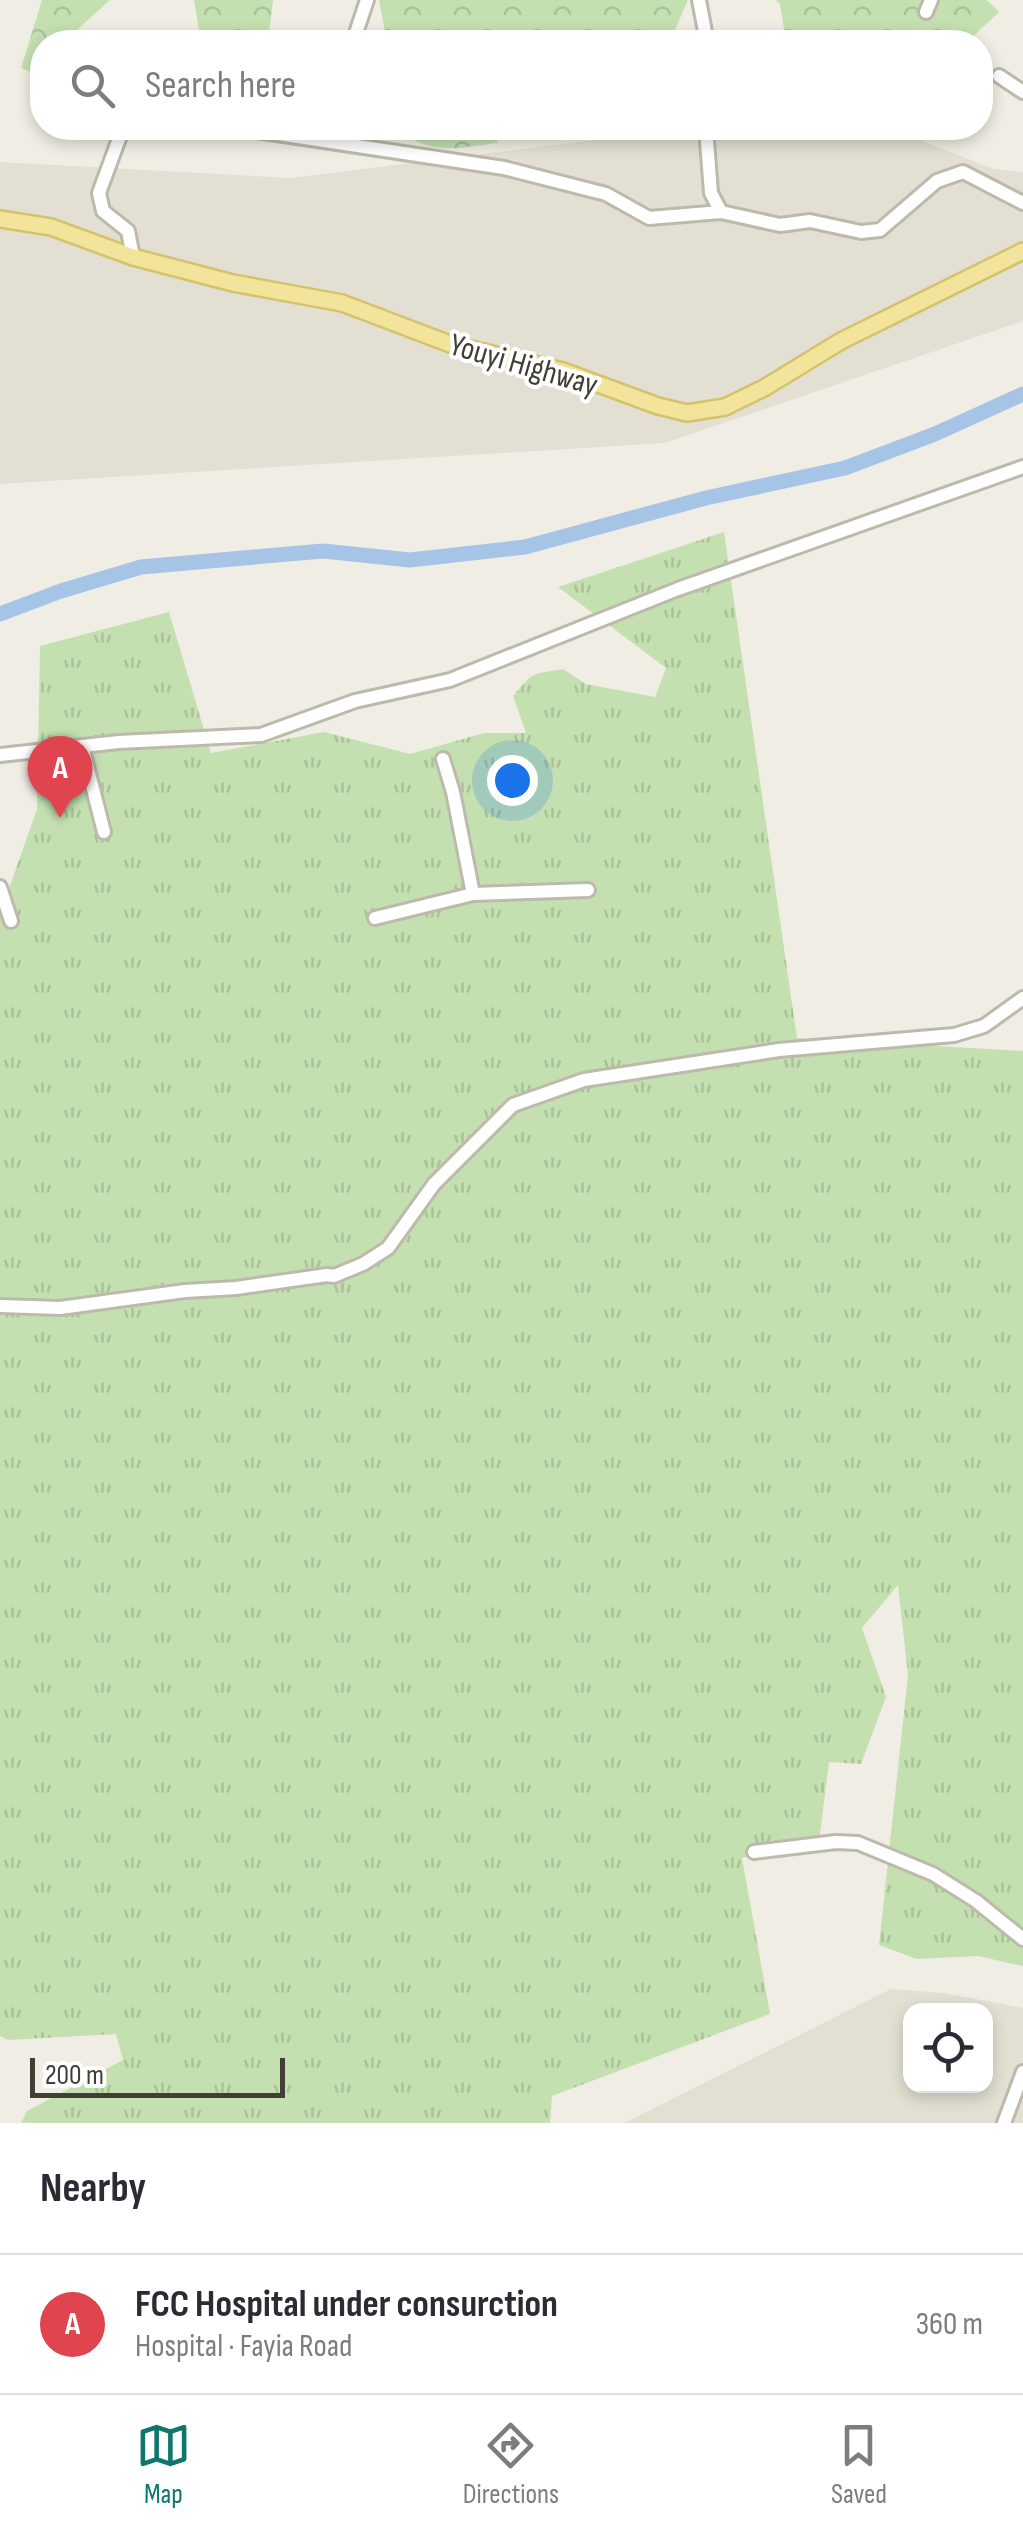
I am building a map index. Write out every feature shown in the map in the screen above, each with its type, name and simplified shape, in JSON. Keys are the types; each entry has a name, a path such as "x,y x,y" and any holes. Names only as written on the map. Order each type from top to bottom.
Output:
{"main road":[{"name":"Youyi Highway","path":"0,219 51,227 133,257 233,282 342,303 450,344 563,371 688,413 725,407 841,341 1018,258"}],"street":[{"path":"357,30 367,0"},
{"path":"699,0 705,30"},
{"path":"1000,76 1023,92"},
{"path":"119,140 99,193 104,211 128,231 133,257"},
{"path":"355,140 504,168 606,194 649,218 720,212 780,225 810,221 861,232 880,230 937,181 963,172 1023,202"},
{"path":"707,140 710,193 720,212"},
{"path":"0,754 261,735 355,702 450,680 678,589 1023,467"},
{"path":"82,746 104,832"},
{"path":"442,760 453,792 473,894"},
{"path":"0,886 11,921"},
{"path":"375,918 473,894 588,890"},
{"path":"0,1306 60,1308 184,1290 334,1276 388,1248 434,1184 513,1106 584,1080 779,1050 954,1035 984,1026 1023,998"},
{"path":"754,1852 836,1842 858,1844 933,1874 976,1901 1023,1939"},
{"path":"1004,2123 1023,2072"}],"shaded area":[{"path":"594,140 920,140 994,169 1023,172 1023,321 665,443 0,484 0,162 291,178"},
{"path":"891,1989 944,1993 1023,2008 1023,2123 624,2123"}],"green space":[{"path":"42,0 110,0 78,30 33,30"},
{"path":"194,0 273,0 269,30 199,30"},
{"path":"379,0 688,0 675,30 385,30"},
{"path":"776,0 987,0 999,12 980,30 784,30"},
{"path":"30,39 30,72 21,68"},
{"path":"416,140 497,140 459,148"},
{"path":"724,532 797,1038 1023,1051 1023,1966 978,1956 917,1959 879,1945 908,1675 898,1585 862,1628 886,1697 861,1764 829,1762 819,1842 742,1858 770,2014 552,2096 550,2123 21,2123 27,2111 123,2060 116,2034 8,2040 0,2036 0,914 37,809 40,646 169,612 211,753 324,732 410,754 484,733 526,733 513,696 538,674 563,669 586,684 655,697 666,668 558,587"}],"waterway":[{"path":"0,614 141,567 323,551 410,560 525,547 706,498 845,468 935,434 1023,394"}],"place":[{"name":"FCC Hospital under consurction","path":"60,818"}]}
